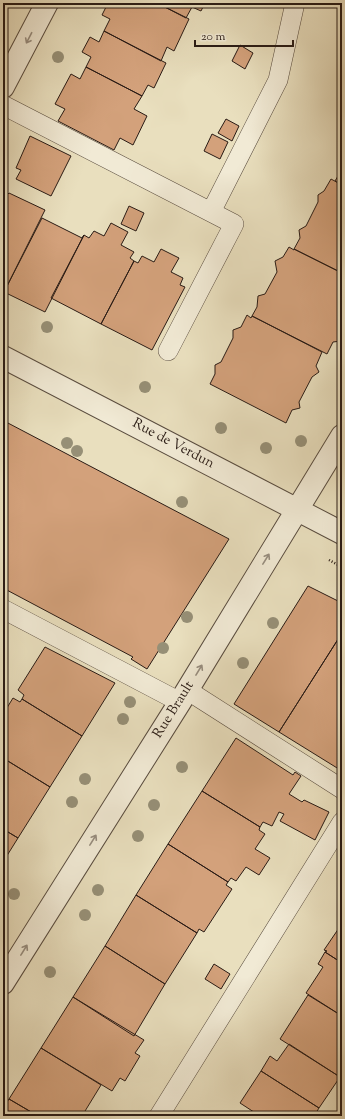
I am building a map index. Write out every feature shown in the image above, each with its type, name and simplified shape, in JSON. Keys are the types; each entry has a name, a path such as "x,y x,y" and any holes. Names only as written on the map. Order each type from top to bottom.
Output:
{"street":[{"path":"3,87 46,3"},
{"name":"Rue de Verdun","path":"3,357 131,422 342,533"},
{"name":"Rue Brault","path":"3,983 183,696 342,436"}],"lane":[{"path":"211,212 278,80 295,3"},
{"path":"3,105 234,224 168,351"},
{"path":"3,609 183,696 342,789"},
{"path":"159,1116 342,822"}],"building":[{"path":"108,3 157,3 189,19 174,51 167,47 161,61 104,31 110,19 102,15"},
{"path":"157,3 205,3 201,11 192,7 186,18"},
{"path":"104,31 166,63 154,88 148,85 142,96 86,67 91,57 82,52 90,37 99,42"},
{"path":"240,45 253,53 245,69 232,61"},
{"path":"86,67 142,96 134,109 147,116 133,145 120,138 114,150 58,121 65,109 55,104 71,74 80,79"},
{"path":"226,119 239,126 232,141 218,133"},
{"path":"212,134 228,142 220,159 204,151"},
{"path":"30,136 71,156 51,196 16,179 21,170 16,168"},
{"path":"342,163 342,185 335,181 341,171"},
{"path":"331,179 342,185 342,273 294,249 300,238 299,230 306,226 318,202 318,195 324,191"},
{"path":"4,192 45,210 4,292"},
{"path":"129,206 144,213 136,231 121,224"},
{"path":"42,218 82,238 84,235 45,312 4,292"},
{"path":"111,223 128,232 121,245 134,252 130,258 134,261 101,324 51,298 84,235 89,238 94,231 104,236"},
{"path":"289,247 342,273 342,329 339,335 341,341 333,342 327,354 252,316 257,307 258,296 265,294 277,272 275,261 283,257"},
{"path":"161,249 179,258 171,272 183,278 180,285 185,287 152,350 101,324 134,261 138,263 142,256 154,262"},
{"path":"247,315 251,318 252,316 322,352 316,366 319,372 312,377 299,402 300,408 292,410 286,423 210,384 215,374 215,365 221,362 233,338 233,330 241,327"},
{"path":"3,422 6,422 229,539 147,669 131,659 133,657 3,588"},
{"path":"308,586 342,603 342,633 279,732 234,704"},
{"path":"342,633 342,771 279,732"},
{"path":"45,647 115,683 82,736 22,699 24,695 18,690"},
{"path":"13,698 20,702 22,699 82,736 50,787 3,758 3,710 5,711"},
{"path":"236,738 293,775 295,772 301,776 289,794 302,802 304,800 329,812 315,840 280,821 284,814 279,812 272,826 263,822 260,827 202,791"},
{"path":"3,758 50,787 18,838 3,829"},
{"path":"202,791 260,827 259,830 265,834 255,849 270,858 259,875 246,867 236,881 231,878 228,882 168,844"},
{"path":"3,829 18,838 3,862"},
{"path":"168,844 228,882 226,885 232,889 204,932 199,929 197,933 136,895"},
{"path":"136,895 197,933 165,984 105,946"},
{"path":"339,928 342,930 342,963 324,950"},
{"path":"105,946 165,984 134,1036 73,997"},
{"path":"325,952 342,963 342,1016 306,993 323,967 318,964"},
{"path":"214,964 230,974 221,989 205,979"},
{"path":"308,995 342,1016 342,1075 340,1077 280,1039"},
{"path":"73,997 144,1040 135,1053 140,1056 125,1081 120,1078 112,1091 41,1048"},
{"path":"289,1044 340,1077 319,1108 261,1071 270,1056 277,1061"},
{"path":"41,1048 101,1085 82,1116 38,1116 9,1099"},
{"path":"261,1071 319,1108 314,1116 260,1116 240,1103"},
{"path":"9,1099 38,1116 3,1116 3,1108"},
{"path":"229,1112 235,1116 226,1116"}]}
